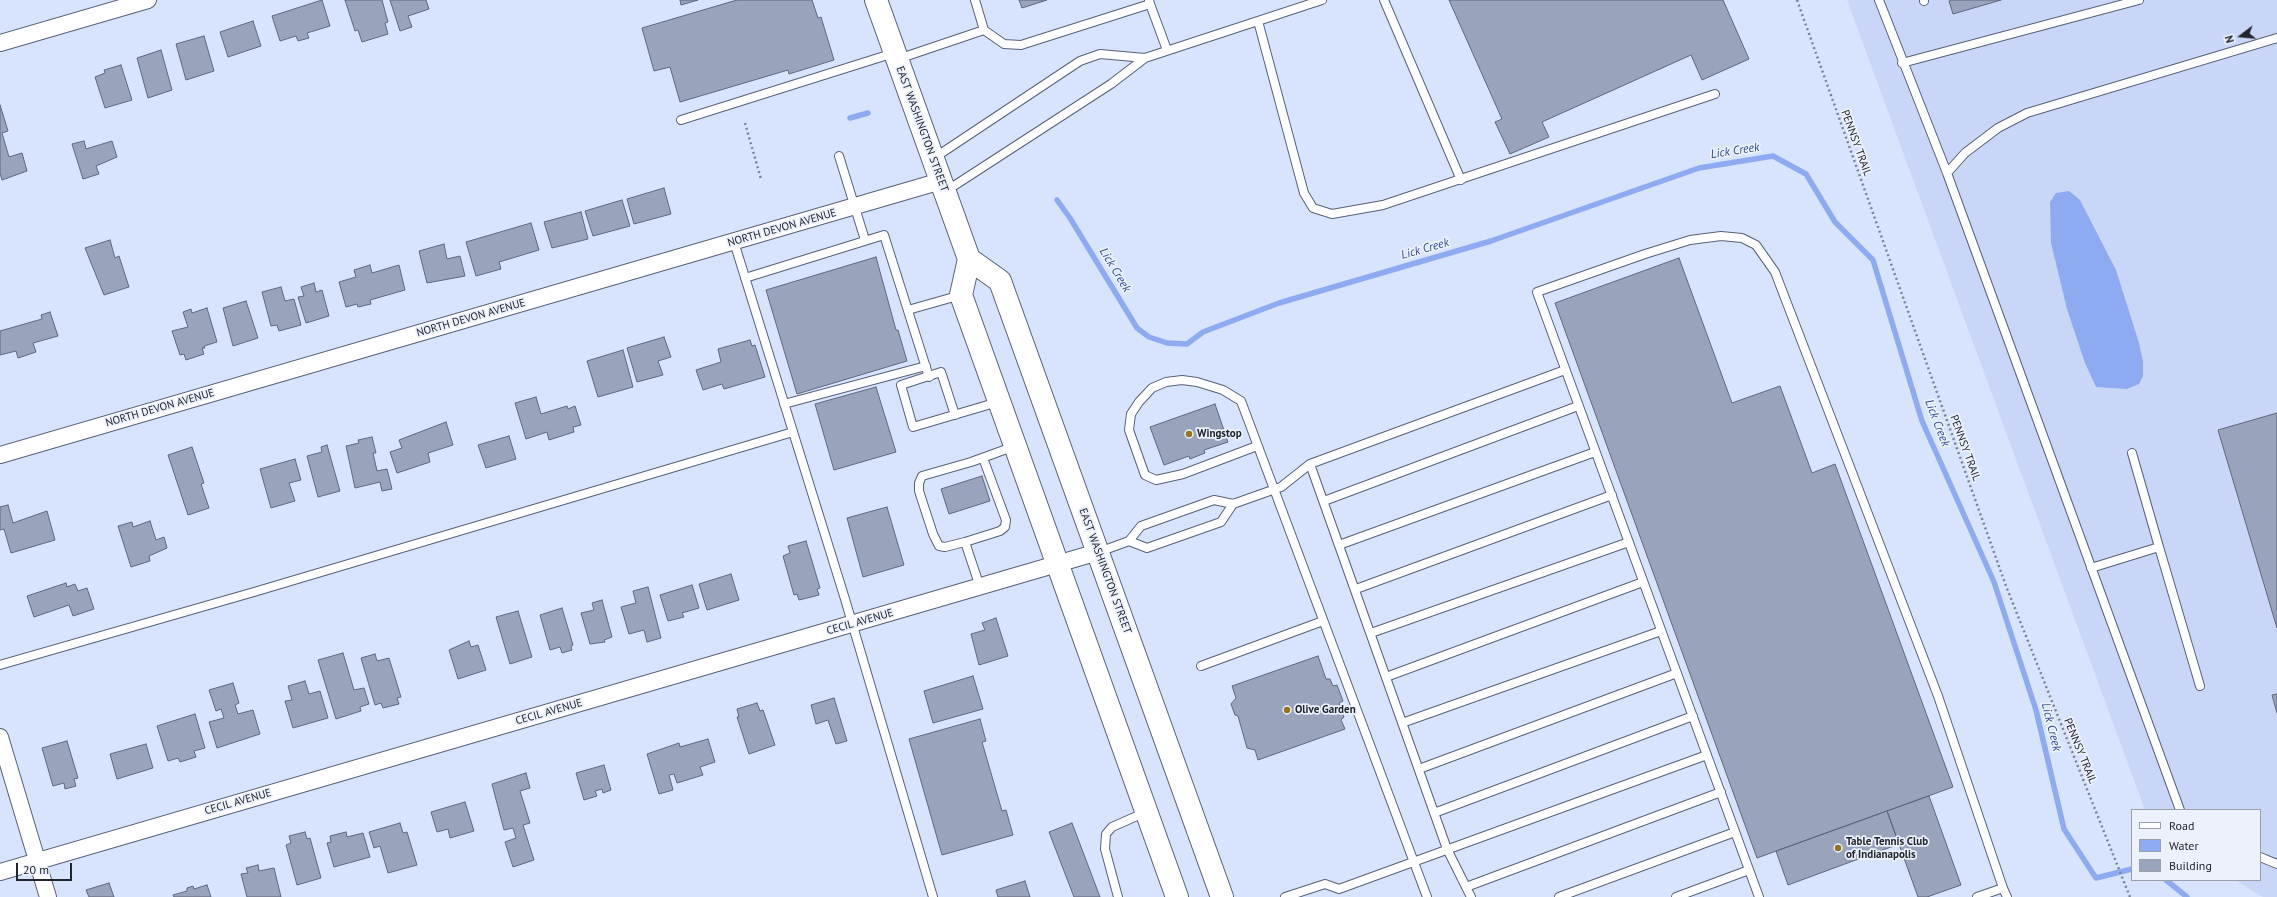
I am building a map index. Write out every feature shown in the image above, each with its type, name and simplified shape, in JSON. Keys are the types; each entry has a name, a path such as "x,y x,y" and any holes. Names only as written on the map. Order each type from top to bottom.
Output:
{"main road":[{"name":"EAST WASHINGTON STREET","path":"876,0 969,259 1000,281 1222,897"},
{"path":"969,259 961,295 1177,897"}],"street":[{"path":"0,42 148,0"},
{"name":"NORTH DEVON AVENUE","path":"0,455 854,207 943,186"},
{"name":"CECIL AVENUE","path":"0,872 1098,552"},
{"path":"0,737 48,897"}],"lane":[{"path":"975,0 984,30 1004,44 1021,45 1149,2 1168,50"},
{"path":"943,186 1111,84 1145,58 1322,0"},
{"path":"1384,0 1461,180"},
{"path":"1879,0 1902,63 1946,173 2180,809"},
{"path":"1902,63 2139,0"},
{"path":"1258,21 1304,193 1313,208 1332,214 1383,205 1715,94"},
{"path":"681,120 984,30"},
{"path":"1946,173 1965,153 1998,128 2027,113 2277,38"},
{"path":"933,159 1080,61 1100,54 1145,58"},
{"path":"839,156 854,207 866,240"},
{"path":"745,278 884,235 929,376"},
{"path":"1759,897 1537,292 1645,254 1690,240 1721,236 1742,238 1756,245 1775,272 1938,696 2007,897"},
{"path":"734,242 793,432 933,897"},
{"path":"908,310 961,295"},
{"path":"784,404 926,366"},
{"path":"1098,552 1129,541 1141,526 1214,500 1233,504 1273,490 1281,487 1310,464 1565,370"},
{"path":"954,415 941,372 901,385 913,427 999,402"},
{"path":"1257,446 1176,476 1156,480 1145,475 1129,430 1131,414 1139,402 1152,388 1166,382 1182,380 1197,382 1223,390 1241,401 1273,490 1427,897"},
{"path":"1324,501 1578,406"},
{"path":"0,665 261,590 793,432"},
{"path":"983,458 1006,520 1005,527 1000,531 965,542 945,547 939,546 928,520 920,491 919,483 922,476 983,458 1015,446"},
{"path":"1339,545 1595,452"},
{"path":"2132,452 2200,686"},
{"path":"1310,464 1356,588 1447,849 1471,897"},
{"path":"1356,588 1612,495"},
{"path":"1129,541 1147,548 1222,522 1233,504"},
{"path":"965,542 980,587"},
{"path":"1371,633 1629,542"},
{"path":"2091,568 2159,547"},
{"path":"1386,677 1643,582"},
{"path":"1201,666 1323,621"},
{"path":"1402,723 1661,630"},
{"path":"1419,769 1677,673"},
{"path":"1434,813 1693,716"},
{"path":"1285,897 1325,884 1337,893 1447,849 1707,755"},
{"path":"1466,887 1721,792"},
{"path":"1118,897 1105,849 1106,834 1112,827 1147,811"},
{"path":"1559,897 1735,832"},
{"path":"2261,857 2277,864"},
{"path":"1676,897 1749,870"},
{"path":"1976,897 2003,888"}],"path":[{"name":"PENNSY TRAIL","path":"1797,0 2006,586 2130,897"},
{"path":"745,123 761,179"}],"shaded area":[{"path":"1847,0 2277,0 2277,897 2263,897 2237,881 2261,881 2261,809 2145,809"}],"water":[{"path":"2069,191 2080,200 2116,270 2139,343 2143,361 2143,376 2139,384 2127,389 2096,387 2085,363 2067,309 2051,243 2050,202 2056,193"}],"building":[{"path":"322,0 330,26 307,33 309,38 298,41 296,36 280,41 272,16"},
{"path":"345,0 382,0 388,22 385,23 388,34 362,42 358,30 355,31"},
{"path":"390,0 426,0 429,9 408,16 412,27 400,31"},
{"path":"680,0 698,0 681,5"},
{"path":"737,0 812,0 818,18 821,17 834,60 789,74 788,70 680,102 670,67 654,71 642,28"},
{"path":"1019,0 1047,0 1022,8"},
{"path":"1449,0 1723,0 1749,59 1702,80 1691,55 1542,122 1549,137 1510,154 1495,122 1502,119"},
{"path":"1951,0 2001,0 1953,14 1949,1"},
{"path":"253,21 261,46 228,57 220,32"},
{"path":"204,36 214,71 186,80 176,44"},
{"path":"161,50 172,90 148,98 137,58"},
{"path":"121,65 132,100 105,108 95,77 105,73 104,70"},
{"path":"0,105 8,131 2,133 9,157 22,153 27,171 2,180 0,173"},
{"path":"84,141 86,149 112,141 117,157 96,166 99,174 83,179 72,144"},
{"path":"664,188 671,214 634,224 627,199"},
{"path":"622,200 630,226 593,236 585,211"},
{"path":"581,212 588,239 552,248 544,222"},
{"path":"531,223 539,250 499,262 501,269 476,276 466,242"},
{"path":"110,240 115,258 119,256 129,287 104,295 85,248"},
{"path":"444,244 447,259 460,256 465,276 427,283 419,251"},
{"path":"876,257 896,330 898,330 907,361 797,394 766,290"},
{"path":"1679,258 1732,403 1780,386 1812,473 1835,464 1953,787 1757,858 1555,303"},
{"path":"370,265 372,273 399,265 405,290 370,300 371,304 358,307 357,304 346,307 339,282 356,277 354,270"},
{"path":"314,283 316,292 322,290 329,316 306,323 298,297 304,296 301,287"},
{"path":"281,287 285,301 294,299 301,325 279,331 277,325 271,326 262,292"},
{"path":"246,301 258,338 233,346 223,308"},
{"path":"207,308 217,342 204,346 205,348 202,348 204,354 186,360 184,354 180,355 172,331 188,327 183,312 191,309 192,313"},
{"path":"50,312 58,336 33,343 36,352 18,358 16,351 0,355 0,331 42,319 41,315"},
{"path":"664,337 671,357 658,361 663,375 637,382 627,348"},
{"path":"750,340 752,346 755,345 765,377 724,389 722,384 703,390 696,370 721,362 718,349"},
{"path":"623,350 633,387 598,397 587,361"},
{"path":"876,387 896,452 834,470 815,404"},
{"path":"536,397 541,414 567,406 568,409 575,406 581,425 573,427 574,432 549,440 547,432 526,439 515,403"},
{"name":"Wingstop","path":"1215,404 1228,442 1204,450 1205,453 1190,459 1189,456 1164,465 1150,427"},
{"path":"2277,413 2277,628 2218,430"},
{"path":"446,422 453,445 428,453 430,462 397,473 390,452 402,448 399,440"},
{"path":"509,436 516,459 486,468 478,445"},
{"path":"372,437 376,453 373,453 377,471 387,469 392,489 382,491 380,482 355,488 346,446 359,443 358,440"},
{"path":"327,445 340,491 318,497 307,456 322,452 321,447"},
{"path":"192,447 204,483 201,484 209,508 188,515 168,455"},
{"path":"295,459 301,480 289,483 295,501 271,508 260,469"},
{"path":"982,476 990,501 949,514 941,489"},
{"path":"8,505 13,523 47,511 55,540 11,553 4,529 0,530 0,507"},
{"path":"887,507 904,565 863,577 847,518"},
{"path":"150,521 156,540 164,537 167,548 149,556 150,561 131,567 118,526 132,522 133,527"},
{"path":"806,541 820,588 817,589 819,595 799,600 797,594 794,595 783,556 790,553 788,546"},
{"path":"731,574 739,600 707,610 699,584"},
{"path":"66,583 67,587 75,584 78,591 87,588 94,609 73,616 69,605 34,617 27,596"},
{"path":"692,585 699,608 682,613 684,617 668,621 660,595"},
{"path":"648,587 661,638 647,642 644,630 629,634 621,607 636,603 633,591"},
{"path":"602,600 612,637 604,640 605,642 590,644 581,613 594,610 592,603"},
{"path":"562,608 573,645 571,646 572,650 562,653 560,647 550,650 540,615"},
{"path":"518,611 532,657 510,664 496,617"},
{"path":"996,618 1008,656 979,665 971,634 985,630 982,623"},
{"path":"469,641 471,647 478,645 486,670 458,679 449,650"},
{"path":"343,653 354,690 364,688 369,704 360,707 361,711 336,719 318,660"},
{"path":"375,654 377,661 389,658 401,697 397,698 399,704 383,708 381,703 375,705 361,658"},
{"name":"Olive Garden","path":"1318,656 1326,679 1330,679 1333,686 1337,685 1343,701 1339,703 1344,717 1341,720 1345,729 1258,760 1255,750 1247,748 1238,716 1235,715 1231,704 1236,698 1232,686"},
{"path":"973,676 983,709 933,723 924,691"},
{"path":"305,681 309,694 320,691 328,718 293,728 285,701 292,700 288,686"},
{"path":"233,683 239,703 235,705 238,714 253,710 260,734 217,748 209,722 224,718 221,709 216,711 209,690"},
{"path":"2277,694 2277,713 2272,695"},
{"path":"834,698 847,741 836,744 828,720 816,724 811,705"},
{"path":"757,703 760,711 763,710 775,745 749,754 737,717 739,717 737,709"},
{"path":"195,714 205,748 194,751 196,757 180,762 178,758 168,761 157,726"},
{"path":"980,719 986,741 982,742 1002,811 1006,810 1013,835 942,855 909,739"},
{"path":"708,739 715,762 700,767 703,775 677,783 674,774 669,775 673,790 659,794 647,754 679,743 680,747"},
{"path":"67,741 78,778 74,779 76,786 65,789 64,783 53,786 42,748"},
{"path":"146,744 153,768 117,779 110,754"},
{"path":"604,765 611,790 603,793 602,789 595,791 597,796 584,800 576,773"},
{"path":"526,773 530,788 520,791 530,823 523,825 534,860 513,867 505,842 516,838 513,828 504,830 492,784"},
{"path":"1929,796 1961,885 1927,897 1918,897 1887,811"},
{"path":"465,802 474,831 450,838 448,829 437,832 431,812"},
{"name":"Table Tennis Club of Indianapolis","path":"1887,811 1899,844 1788,885 1776,851"},
{"path":"400,823 403,833 407,832 417,865 388,873 380,846 374,848 369,832"},
{"path":"1072,823 1100,897 1074,897 1049,832"},
{"path":"305,832 307,839 310,838 321,878 297,885 286,845 291,843 289,836"},
{"path":"346,832 347,837 363,833 370,857 334,867 327,843 331,842 330,836"},
{"path":"258,865 259,871 274,868 281,897 247,897 241,874 248,873 246,868"},
{"path":"1025,881 1030,897 998,897 996,890"},
{"path":"109,883 114,897 89,897 86,890"},
{"path":"207,885 211,897 174,897 173,895 187,891 187,888 193,886 194,889"}],"waterway":[{"name":"Lick Creek","path":"850,118 868,113"},
{"name":"Lick Creek","path":"1057,200 1070,218 1137,328 1149,337 1167,343 1187,344 1203,332 1279,303 1491,241 1699,168 1773,156 1806,174 1835,222 1873,260 1922,421 1994,582 2036,710 2064,829 2096,878 2131,869"},
{"name":"Lick Creek","path":"2167,881 2187,897"}],"place":[{"name":"Wingstop","path":"1189,434"},
{"name":"Olive Garden","path":"1287,710"},
{"name":"Table Tennis Club of Indianapolis","path":"1838,848"}]}
